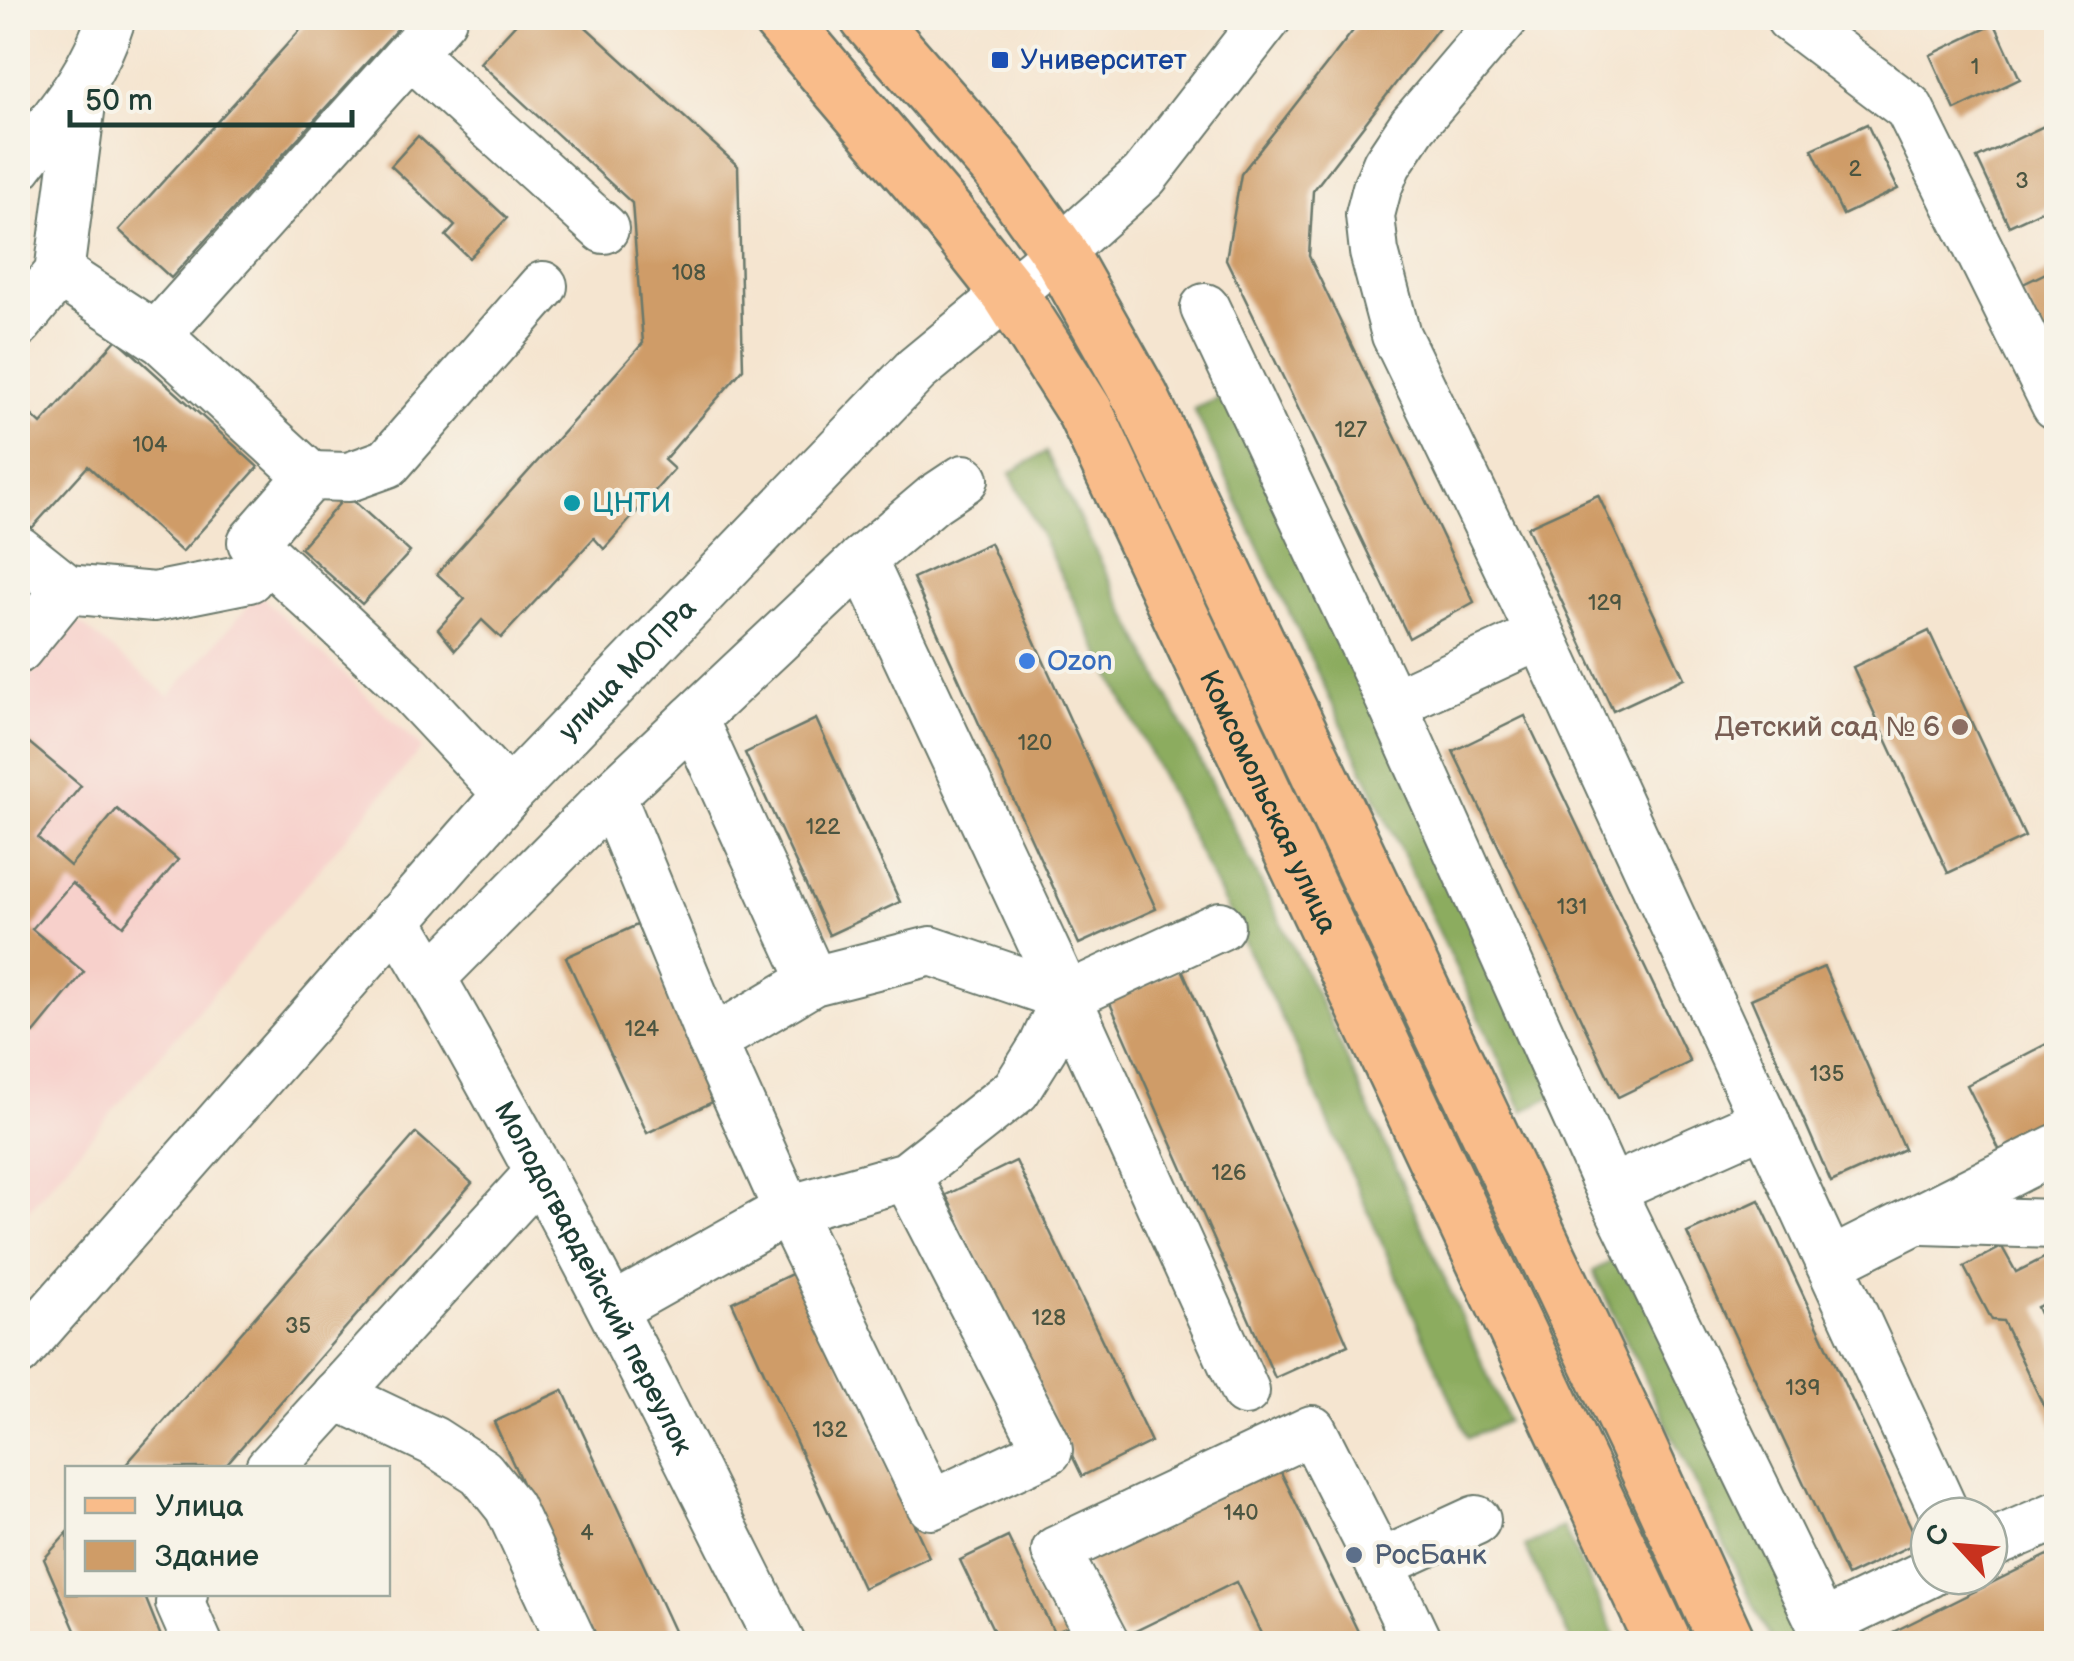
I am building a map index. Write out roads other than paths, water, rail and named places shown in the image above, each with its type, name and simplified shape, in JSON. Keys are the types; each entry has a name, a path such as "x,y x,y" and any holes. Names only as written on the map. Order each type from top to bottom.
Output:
{"main road":[{"name":"Комсомольская улица","path":"780,18 1010,294 1085,412 1664,1644"},
{"name":"Комсомольская улица","path":"868,18 999,168 1059,252 1141,398 1728,1644"}],"street":[{"path":"18,166 84,81 104,41 110,18"},
{"path":"156,336 442,18"},
{"name":"улица МОПРа","path":"18,1352 508,794 916,370 1010,294 1144,176 1267,18"},
{"path":"1504,18 1413,125 1387,164 1377,188 1370,215 1374,252 1396,335 1541,635 1937,1496"},
{"path":"1790,18 1909,108 2056,405"},
{"path":"411,54 604,229"},
{"path":"18,323 59,273 84,81"},
{"path":"59,273 164,341 310,476 348,477 388,462 543,286"},
{"path":"1205,308 1392,704 1610,1190 1827,1634 1909,1585"},
{"path":"310,476 252,542 408,688 508,794"},
{"path":"432,976 611,796 862,560 964,479"},
{"path":"18,550 67,590 154,598 248,578"},
{"path":"862,560 1244,1391"},
{"path":"18,650 67,590"},
{"path":"1392,704 1541,635"},
{"path":"693,720 813,981"},
{"path":"611,796 712,1040 788,1210 932,1505 1048,1450 907,1176"},
{"name":"Молодогвардейский переулок","path":"396,919 432,976 540,1172 781,1644"},
{"path":"612,1309 788,1210 907,1176 1016,1090 1066,997 1220,926"},
{"path":"712,1040 813,981 931,951 1066,997"},
{"path":"1610,1190 1765,1121"},
{"path":"1830,1263 2056,1150"},
{"path":"272,1466 540,1172"},
{"path":"1915,1220 2056,1224"},
{"path":"336,1395 433,1441 481,1472 509,1507 574,1644"},
{"path":"1105,1644 1056,1551 1312,1430 1418,1644"},
{"path":"2009,1536 2056,1516"},
{"path":"1380,1564 1476,1520"},
{"path":"182,1596 180,1603 198,1644"}],"place":[{"name":"Университет","path":"1000,60"},
{"name":"ЦНТИ","path":"572,503"},
{"name":"Ozon","path":"1027,661"},
{"name":"Детский сад № 6","path":"1960,727"},
{"name":"РосБанк","path":"1354,1555"}]}
